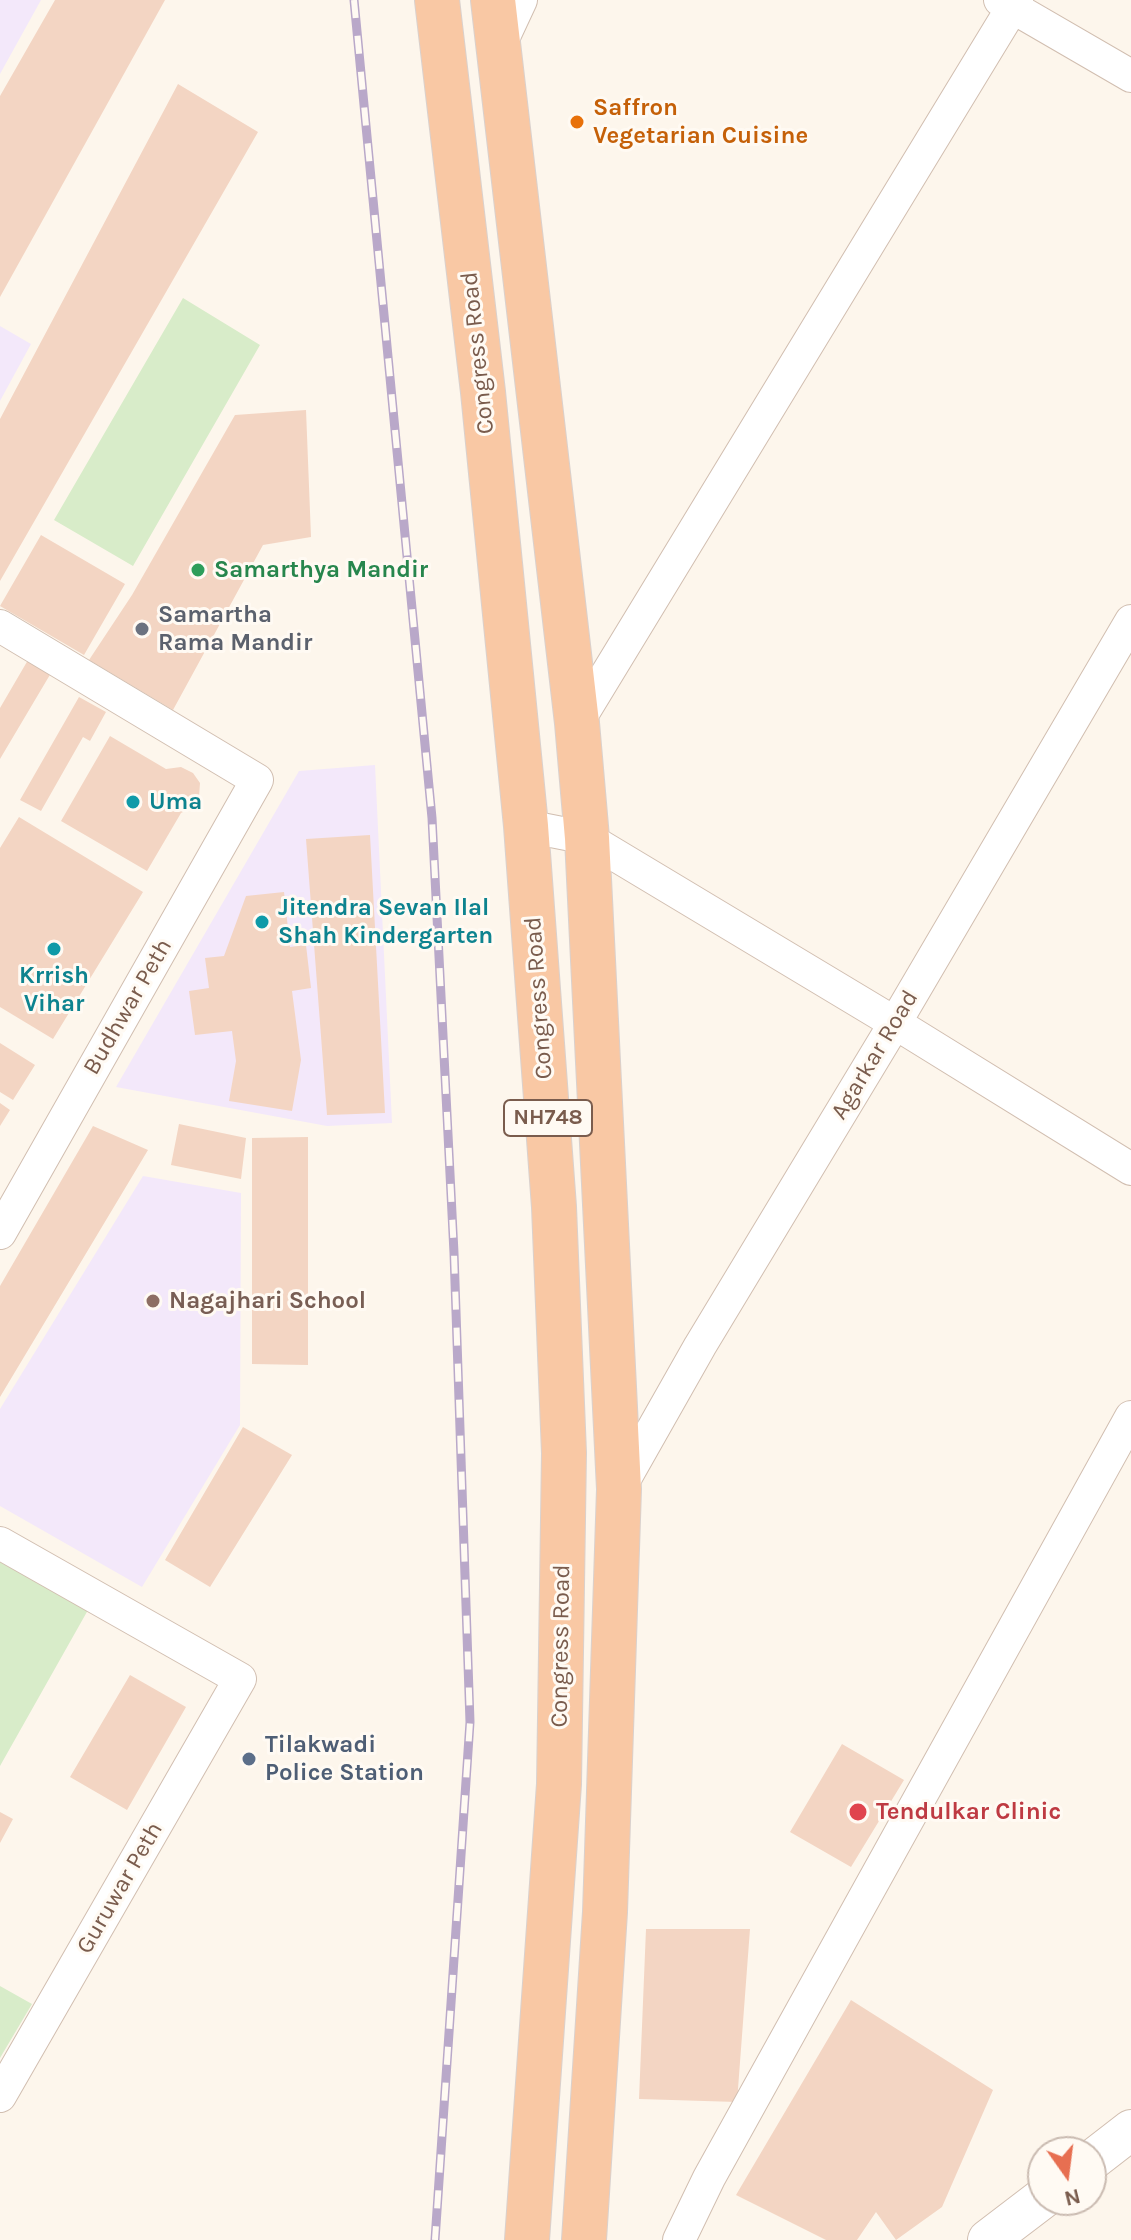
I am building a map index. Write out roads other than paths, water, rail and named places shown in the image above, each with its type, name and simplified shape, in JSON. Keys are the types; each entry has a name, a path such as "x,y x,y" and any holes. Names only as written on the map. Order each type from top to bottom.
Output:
{"highway":[{"name":"Congress Road","path":"437,0 483,392 526,826 554,1207 564,1453 559,1784 527,2240"},
{"name":"NH748","path":"493,0 577,723 587,838 611,1279 619,1489 605,1912 584,2240"}],"street":[{"path":"500,45 521,0"},
{"path":"577,723 1010,2 1131,76"},
{"name":"Agarkar Road","path":"619,1489 700,1346 895,1023 1131,621"},
{"name":"Budhwar Peth","path":"0,626 257,780 0,1233"},
{"path":"526,826 587,838 1131,1169"},
{"path":"679,2240 709,2178 1131,1417"},
{"name":"Guruwar Peth","path":"0,1543 240,1679 0,2096"},
{"path":"1107,2149 1131,2130"},
{"path":"988,2240 1027,2210"}],"railway":[{"path":"354,0 432,818 454,1253 470,1722 435,2240"}],"place":[{"name":"Saffron Vegetarian Cuisine","path":"577,122"},
{"name":"Samarthya Mandir","path":"198,570"},
{"name":"Samartha Rama Mandir","path":"142,629"},
{"name":"Uma","path":"133,802"},
{"name":"Jitendra Sevan Ilal Shah Kindergarten","path":"262,922"},
{"name":"Krrish Vihar","path":"54,949"},
{"name":"Nagajhari School","path":"153,1301"},
{"name":"Tilakwadi Police Station","path":"249,1759"},
{"name":"Tendulkar Clinic","path":"858,1812"}]}
